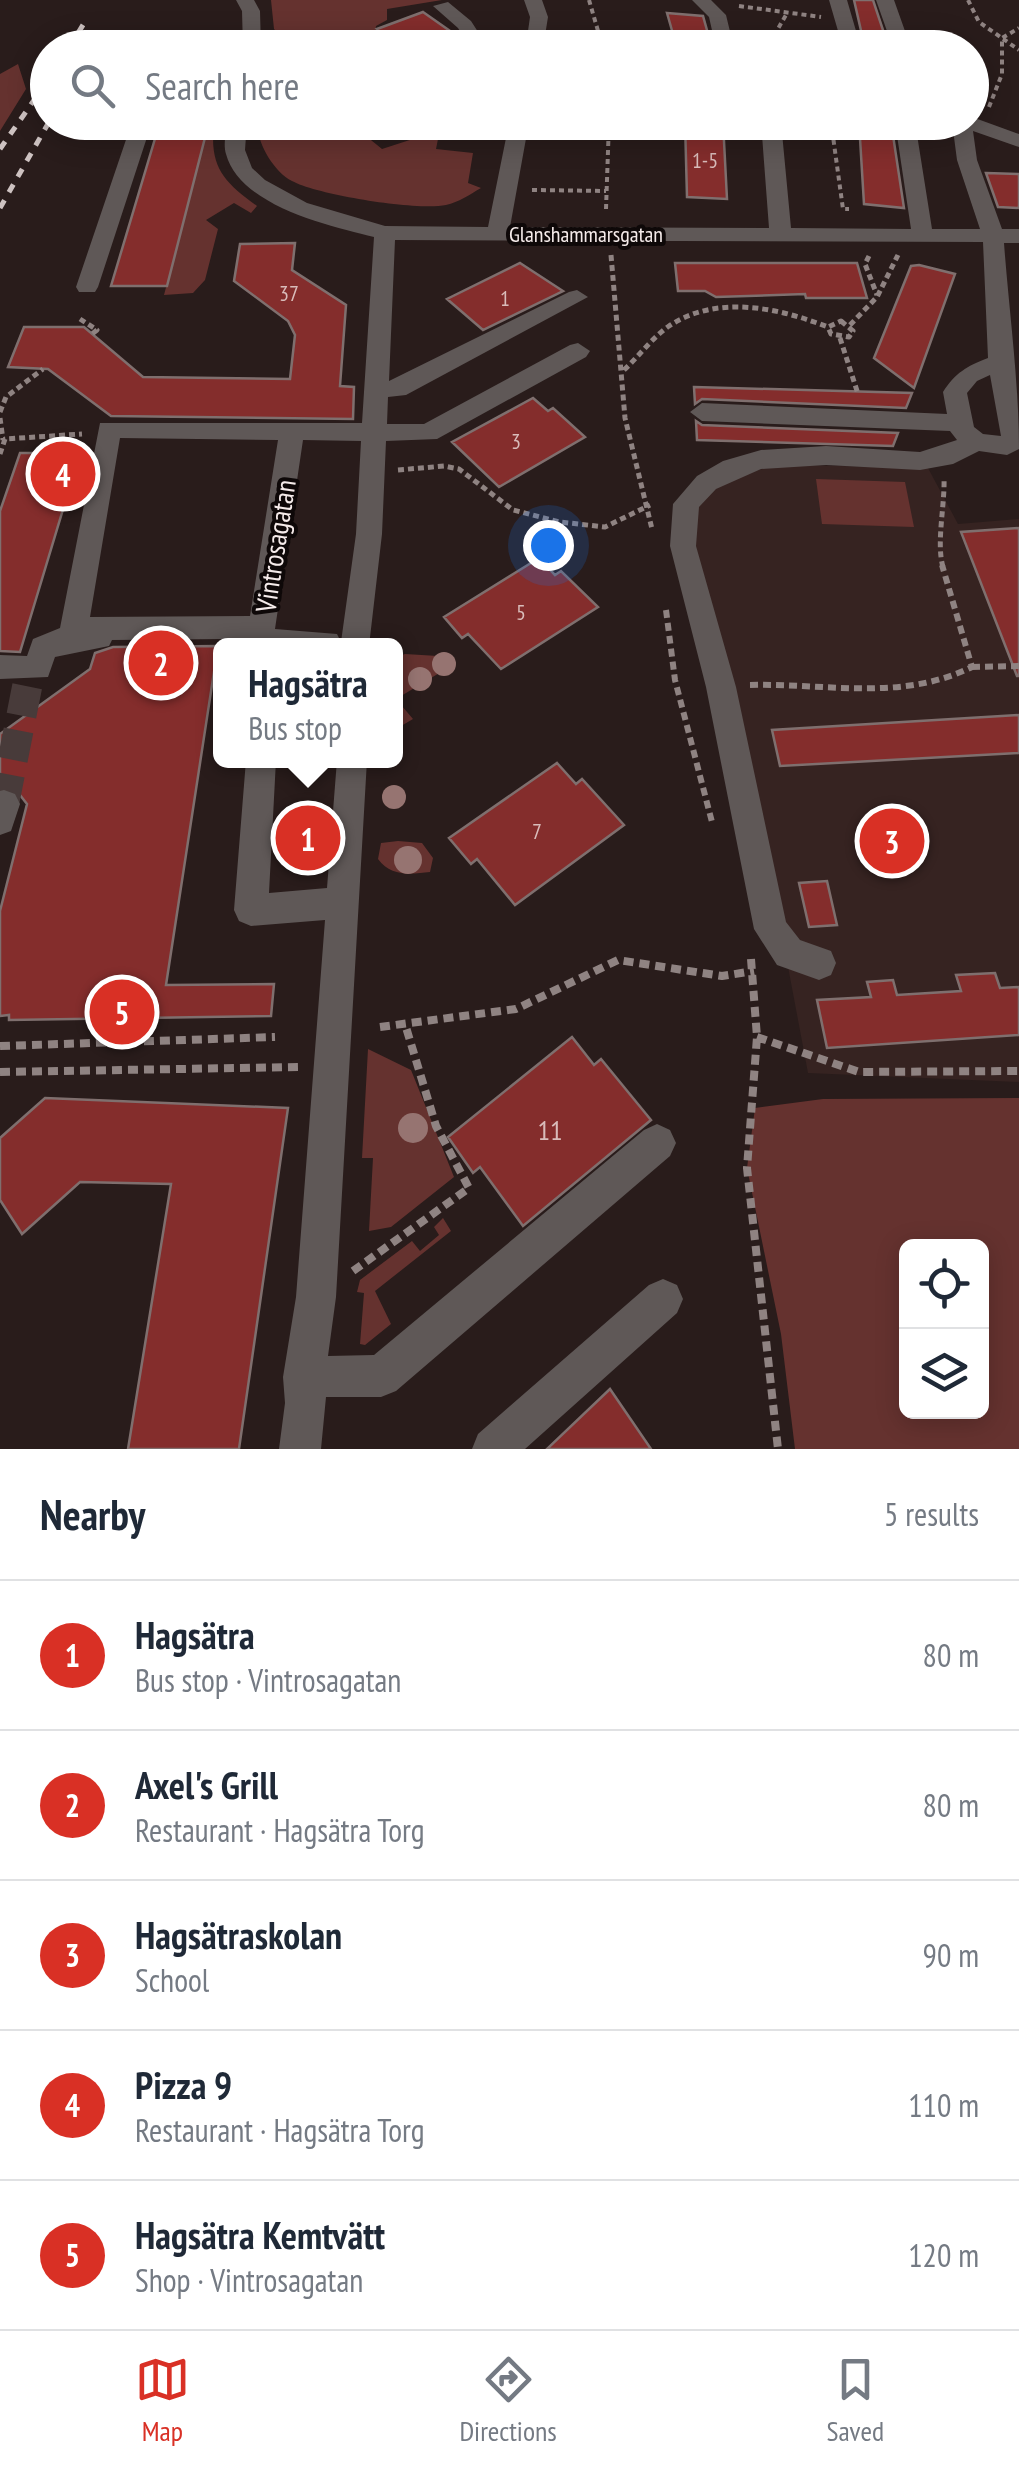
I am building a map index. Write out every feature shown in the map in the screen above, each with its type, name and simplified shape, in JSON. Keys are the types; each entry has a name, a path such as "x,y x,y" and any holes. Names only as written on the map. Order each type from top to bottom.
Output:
{"street":[{"path":"245,0 252,11 252,30"},
{"path":"533,0 539,17 537,30"},
{"path":"701,0 717,16 720,30"},
{"path":"838,0 847,30"},
{"path":"886,0 896,30"},
{"path":"442,6 468,30"},
{"path":"989,130 1019,140"},
{"path":"87,287 136,140"},
{"name":"Glanshammarsgatan","path":"236,140 236,155 258,184 308,211 385,233 1019,236"},
{"path":"498,234 515,140"},
{"path":"772,140 781,234"},
{"path":"908,140 922,234"},
{"path":"702,412 864,420 967,432 1007,446 1014,439 1000,362 993,236 968,160 968,140"},
{"path":"343,638 369,534 385,233"},
{"path":"375,388 397,389 578,297"},
{"path":"0,667 38,668 43,647 74,629 109,429 428,434 578,351"},
{"path":"967,432 955,392 969,375 1000,362"},
{"name":"Vintrosagatan","path":"74,629 262,627 292,430"},
{"path":"819,962 788,953 770,929 721,687 684,546 686,504 702,482 732,467 761,460 920,461 944,457 967,432"},
{"path":"43,647 101,638 213,641"},
{"path":"261,768 252,910 341,903"},
{"path":"300,1449 306,1403 304,1377 316,1297 351,768"},
{"path":"304,1377 380,1376 656,1142"},
{"path":"493,1449 663,1299"}],"path":[{"path":"589,0 598,30"},
{"path":"968,0 979,22 1019,50"},
{"path":"730,5 820,18"},
{"path":"776,30 786,14"},
{"path":"1002,38 1019,28"},
{"path":"989,106 996,100 1005,50 1002,38"},
{"path":"606,209 608,140"},
{"path":"834,140 842,209"},
{"path":"504,191 606,191"},
{"path":"863,233 873,251 865,264 877,296"},
{"path":"850,324 877,296 898,258 895,234"},
{"path":"624,371 675,322 707,312 759,308 828,327 840,338 850,360 864,420"},
{"path":"80,319 98,330 92,334"},
{"path":"828,327 841,321 850,324 853,331 840,338"},
{"path":"0,454 0,415 6,396 43,369"},
{"path":"2,440 96,433"},
{"path":"944,457 945,516 939,553 972,667"},
{"path":"392,471 444,466 459,469 513,510 560,522 605,526 648,507"},
{"path":"675,680 704,688 765,684 908,692 948,682 972,667 1019,666"},
{"path":"380,1027 516,1010 618,960 722,976 754,971"},
{"path":"349,1274 469,1188 436,1126 404,1024"},
{"path":"0,1046 276,1037"},
{"path":"778,1449 748,1168 756,1037 859,1072 1019,1071"},
{"path":"0,1072 330,1066"}],"shaded area":[{"path":"271,0 442,0 387,9 387,20 376,30 274,29"},
{"path":"18,64 26,89 0,131 0,74"},
{"path":"205,140 213,140 221,172 257,206 251,213 234,203 206,220 218,229 205,280 193,293 164,295"},
{"path":"261,140 371,140 382,149 410,140 438,140 436,149 473,153 468,183 481,188 455,202 432,206 391,204 323,192 292,181 273,164"},
{"path":"796,465 928,468 958,524 1019,519 1019,1082 808,1073 748,754 692,531 699,498 746,471"},
{"path":"816,479 905,482 914,527 822,524"},
{"path":"403,655 438,656 451,666 403,695"},
{"path":"403,707 413,719 403,725"},
{"path":"381,843 422,843 433,858 430,872 402,873 383,865 378,859"},
{"path":"368,1049 411,1070 454,1177 391,1227 369,1231 373,1158 362,1158"},
{"path":"1019,1098 1019,1449 795,1449 781,1334 747,1168 755,1108 823,1099"},
{"path":"443,1218 451,1231 375,1291 391,1324 365,1345 360,1344 364,1293 357,1292 360,1280 412,1241 420,1251 439,1235 434,1227"}],"building":[{"path":"854,0 873,0 883,30 861,30"},
{"path":"423,12 449,30 378,30"},
{"path":"667,13 703,16 707,30 672,30"},
{"path":"155,140 204,140 167,286 111,286"},
{"path":"685,140 724,140 727,199 687,197"},
{"path":"860,140 894,140 904,208 864,204"},
{"path":"986,173 1019,174 1019,208 998,207"},
{"path":"295,243 292,270 346,305 340,386 354,387 353,419 111,416 48,369 8,367 24,327 84,327 143,377 290,379 295,335 288,321 234,281 240,244"},
{"path":"520,263 563,291 483,330 447,299"},
{"path":"675,263 857,263 867,298 806,298 805,294 716,297 705,291 678,291"},
{"path":"911,266 955,274 914,388 874,358"},
{"path":"694,387 912,393 906,408 702,399 695,404"},
{"path":"533,398 548,411 553,408 585,437 499,487 452,442"},
{"path":"696,421 702,425 898,433 893,446 697,440"},
{"path":"20,453 80,453 20,652 0,651 0,511"},
{"path":"1019,528 1019,676 1017,676 961,532"},
{"path":"539,558 555,575 561,571 598,607 501,669 468,634 462,638 444,617"},
{"path":"213,646 213,679 166,985 274,984 271,1016 9,1020 9,1015 0,1016 0,911 27,804 16,790 0,787 0,734 90,669 95,653 113,647"},
{"path":"1019,715 1019,753 780,766 772,730"},
{"path":"557,763 576,784 582,779 624,825 515,905 477,859 471,864 449,838"},
{"path":"827,881 837,925 809,927 799,883"},
{"path":"995,973 1000,988 1019,987 1019,1035 827,1048 817,1000 871,997 867,982 893,980 897,995 961,991 956,975"},
{"path":"572,1037 594,1065 601,1059 651,1120 523,1226 480,1167 473,1173 448,1137"},
{"path":"45,1098 288,1108 239,1449 128,1449 171,1184 80,1182 22,1234 0,1200 0,1138"},
{"path":"610,1389 651,1449 547,1449"}],"tunnel":[{"path":"4,804 31,667"}],"railway":[{"path":"80,30 86,20"},
{"path":"0,149 30,106"},
{"path":"0,208 39,140"}],"place":[{"name":"Pizza 9","path":"63,474"},
{"name":"Axel's Grill","path":"161,663"},
{"name":"Hagsätra","path":"308,838"},
{"name":"Hagsätraskolan","path":"892,841"},
{"name":"Hagsätra Kemtvätt","path":"122,1012"}]}
